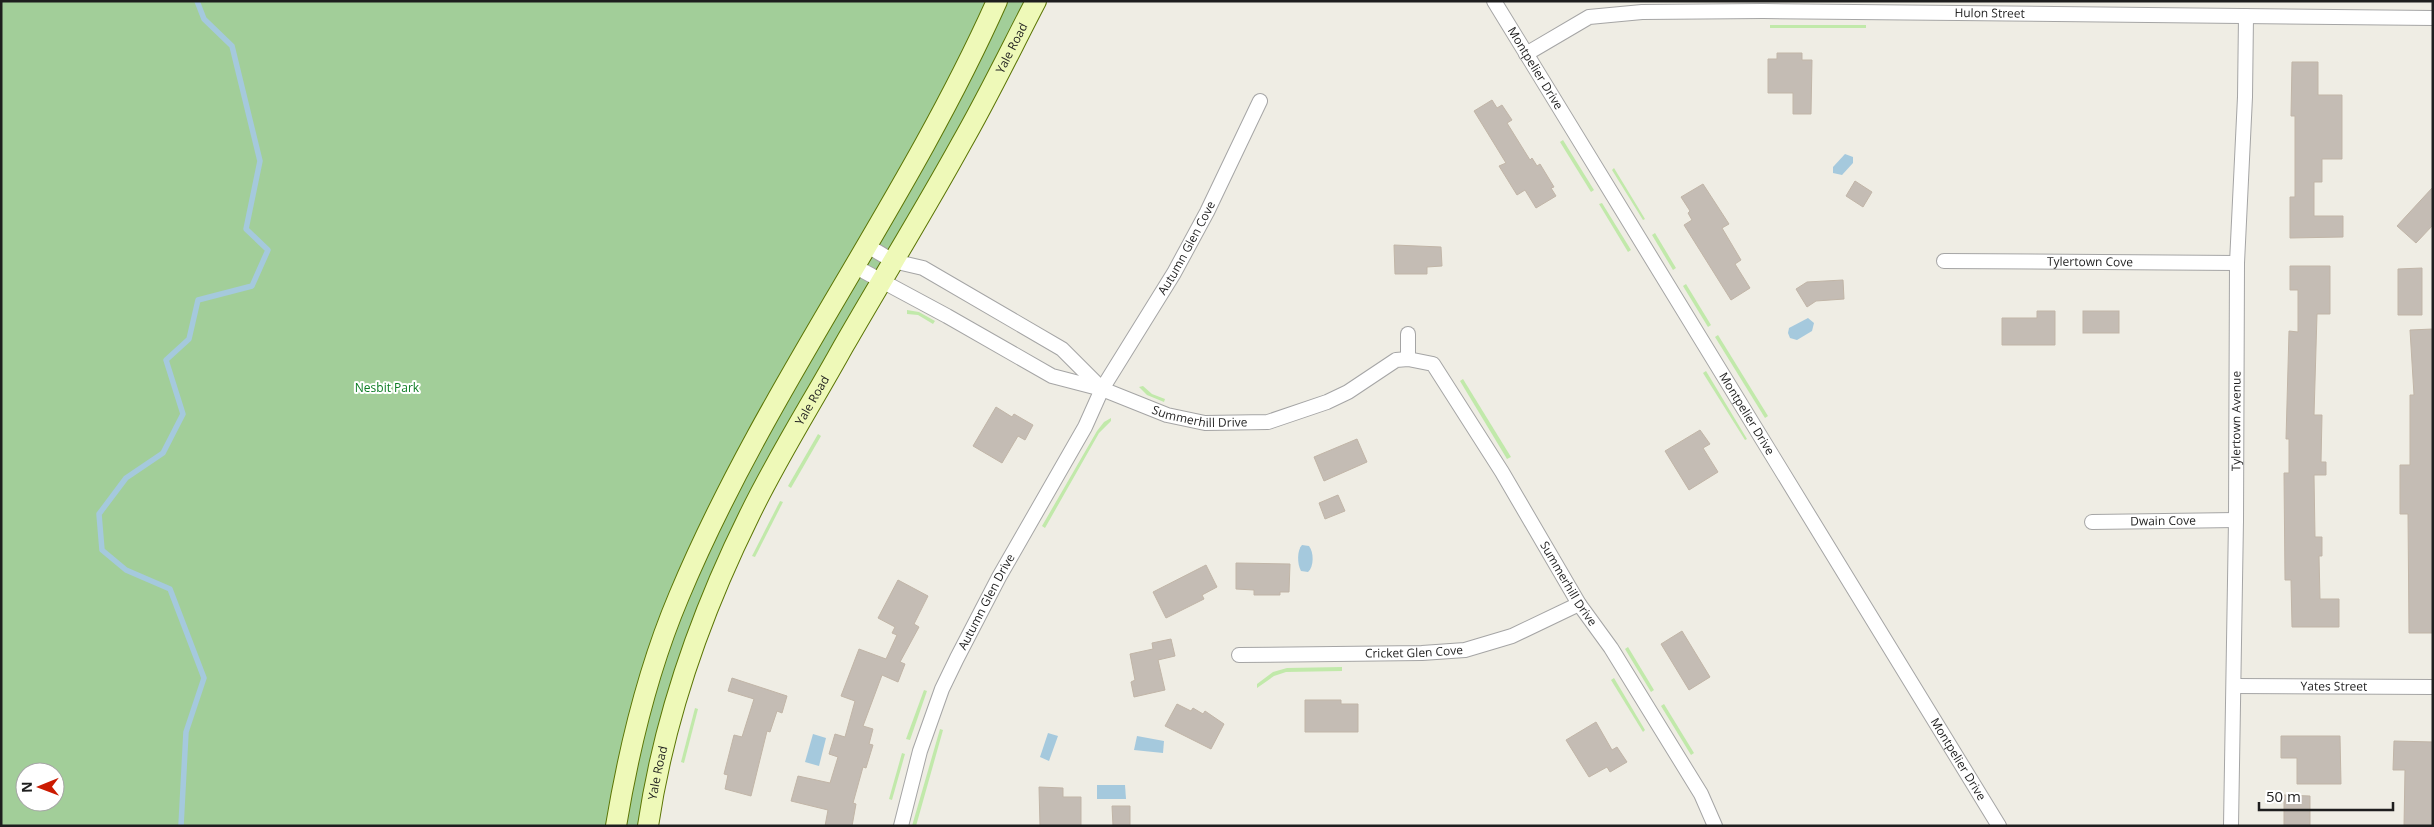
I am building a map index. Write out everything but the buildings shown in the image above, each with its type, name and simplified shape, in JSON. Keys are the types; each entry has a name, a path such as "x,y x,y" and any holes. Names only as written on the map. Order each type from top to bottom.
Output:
{"main road":[{"path":"616,826 640,714 679,596 734,477 866,245 924,149 998,1"},
{"name":"Yale Road","path":"648,826 659,765 676,699 701,626 750,513 880,282 962,144 1036,1"}],"street":[{"name":"Montpelier Drive","path":"1494,1 1999,826"},
{"name":"Hulon Street","path":"1526,54 1589,17 1642,12 1772,11 2433,18"},
{"name":"Tylertown Avenue","path":"2231,826 2236,520 2237,263 2245,97 2246,16"},
{"name":"Autumn Glen Cove","path":"1102,389 1174,273 1207,212 1260,101"},
{"name":"Summerhill Drive","path":"866,245 893,261 923,268 1062,349 1102,389"},
{"name":"Tylertown Cove","path":"1944,261 2237,263"},
{"name":"Summerhill Drive","path":"854,266 880,282 909,294 1052,376 1102,389 1167,415 1193,421 1227,424 1268,422 1327,402 1348,392 1396,360 1408,359 1433,364 1502,472 1579,604 1611,648 1701,794 1715,826"},
{"path":"1408,334 1408,359"},
{"name":"Autumn Glen Drive","path":"901,826 920,751 942,689 1017,544 1085,427 1102,389"},
{"name":"Dwain Cove","path":"2092,522 2236,520"},
{"name":"Cricket Glen Cove","path":"1239,655 1422,653 1465,650 1512,636 1579,604"},
{"name":"Yates Street","path":"2234,686 2433,687"}],"green space":[{"name":"Nesbit Park","path":"1,1 1037,1 739,547 689,673 654,826 1,826"},
{"path":"1770,25 1866,25 1866,28 1770,28"},
{"path":"1563,140 1594,190 1591,192 1560,142"},
{"path":"1614,168 1645,219 1643,220 1612,170"},
{"path":"1602,203 1631,250 1628,252 1599,204"},
{"path":"1655,233 1676,268 1673,270 1652,235"},
{"path":"1686,284 1711,325 1708,327 1683,286"},
{"path":"907,310 919,312 935,321 933,324 918,315 907,314"},
{"path":"1718,335 1768,416 1765,418 1715,337"},
{"path":"1706,371 1747,439 1745,440 1703,373"},
{"path":"1463,379 1511,457 1507,459 1460,381"},
{"path":"1143,386 1152,394 1165,399 1164,402 1147,395 1139,387"},
{"path":"1111,418 1111,421 1099,433 1045,528 1042,526 1097,431 1104,422"},
{"path":"818,434 821,436 791,488 788,486"},
{"path":"780,501 783,502 755,557 752,556"},
{"path":"1628,647 1654,690 1651,692 1625,649"},
{"path":"1342,667 1342,671 1286,672 1274,676 1257,688 1257,684 1273,672 1287,668"},
{"path":"1614,678 1645,730 1643,732 1611,680"},
{"path":"924,690 927,691 910,740 906,739"},
{"path":"1664,704 1694,753 1691,755 1661,706"},
{"path":"695,708 698,709 684,763 681,762"},
{"path":"940,729 943,730 916,826 912,826"},
{"path":"902,753 905,754 892,800 889,799"}],"water":[{"path":"1845,154 1853,157 1853,163 1842,175 1833,173 1833,167"},
{"path":"1808,318 1814,323 1812,331 1797,340 1790,338 1789,328"},
{"path":"1302,545 1309,546 1312,552 1313,559 1308,572 1301,571 1299,565 1298,554"},
{"path":"1048,733 1058,736 1049,761 1040,757"},
{"path":"813,734 826,738 819,766 805,762"},
{"path":"1137,736 1164,741 1163,753 1134,750"},
{"path":"1097,785 1125,785 1126,799 1097,799"}],"waterway":[{"path":"181,826 186,732 204,678 170,589 126,570 102,550 99,514 126,478 163,453 183,414 166,360 189,339 198,300 252,286 268,250 246,229 260,161 232,46 204,19 197,1"}]}
